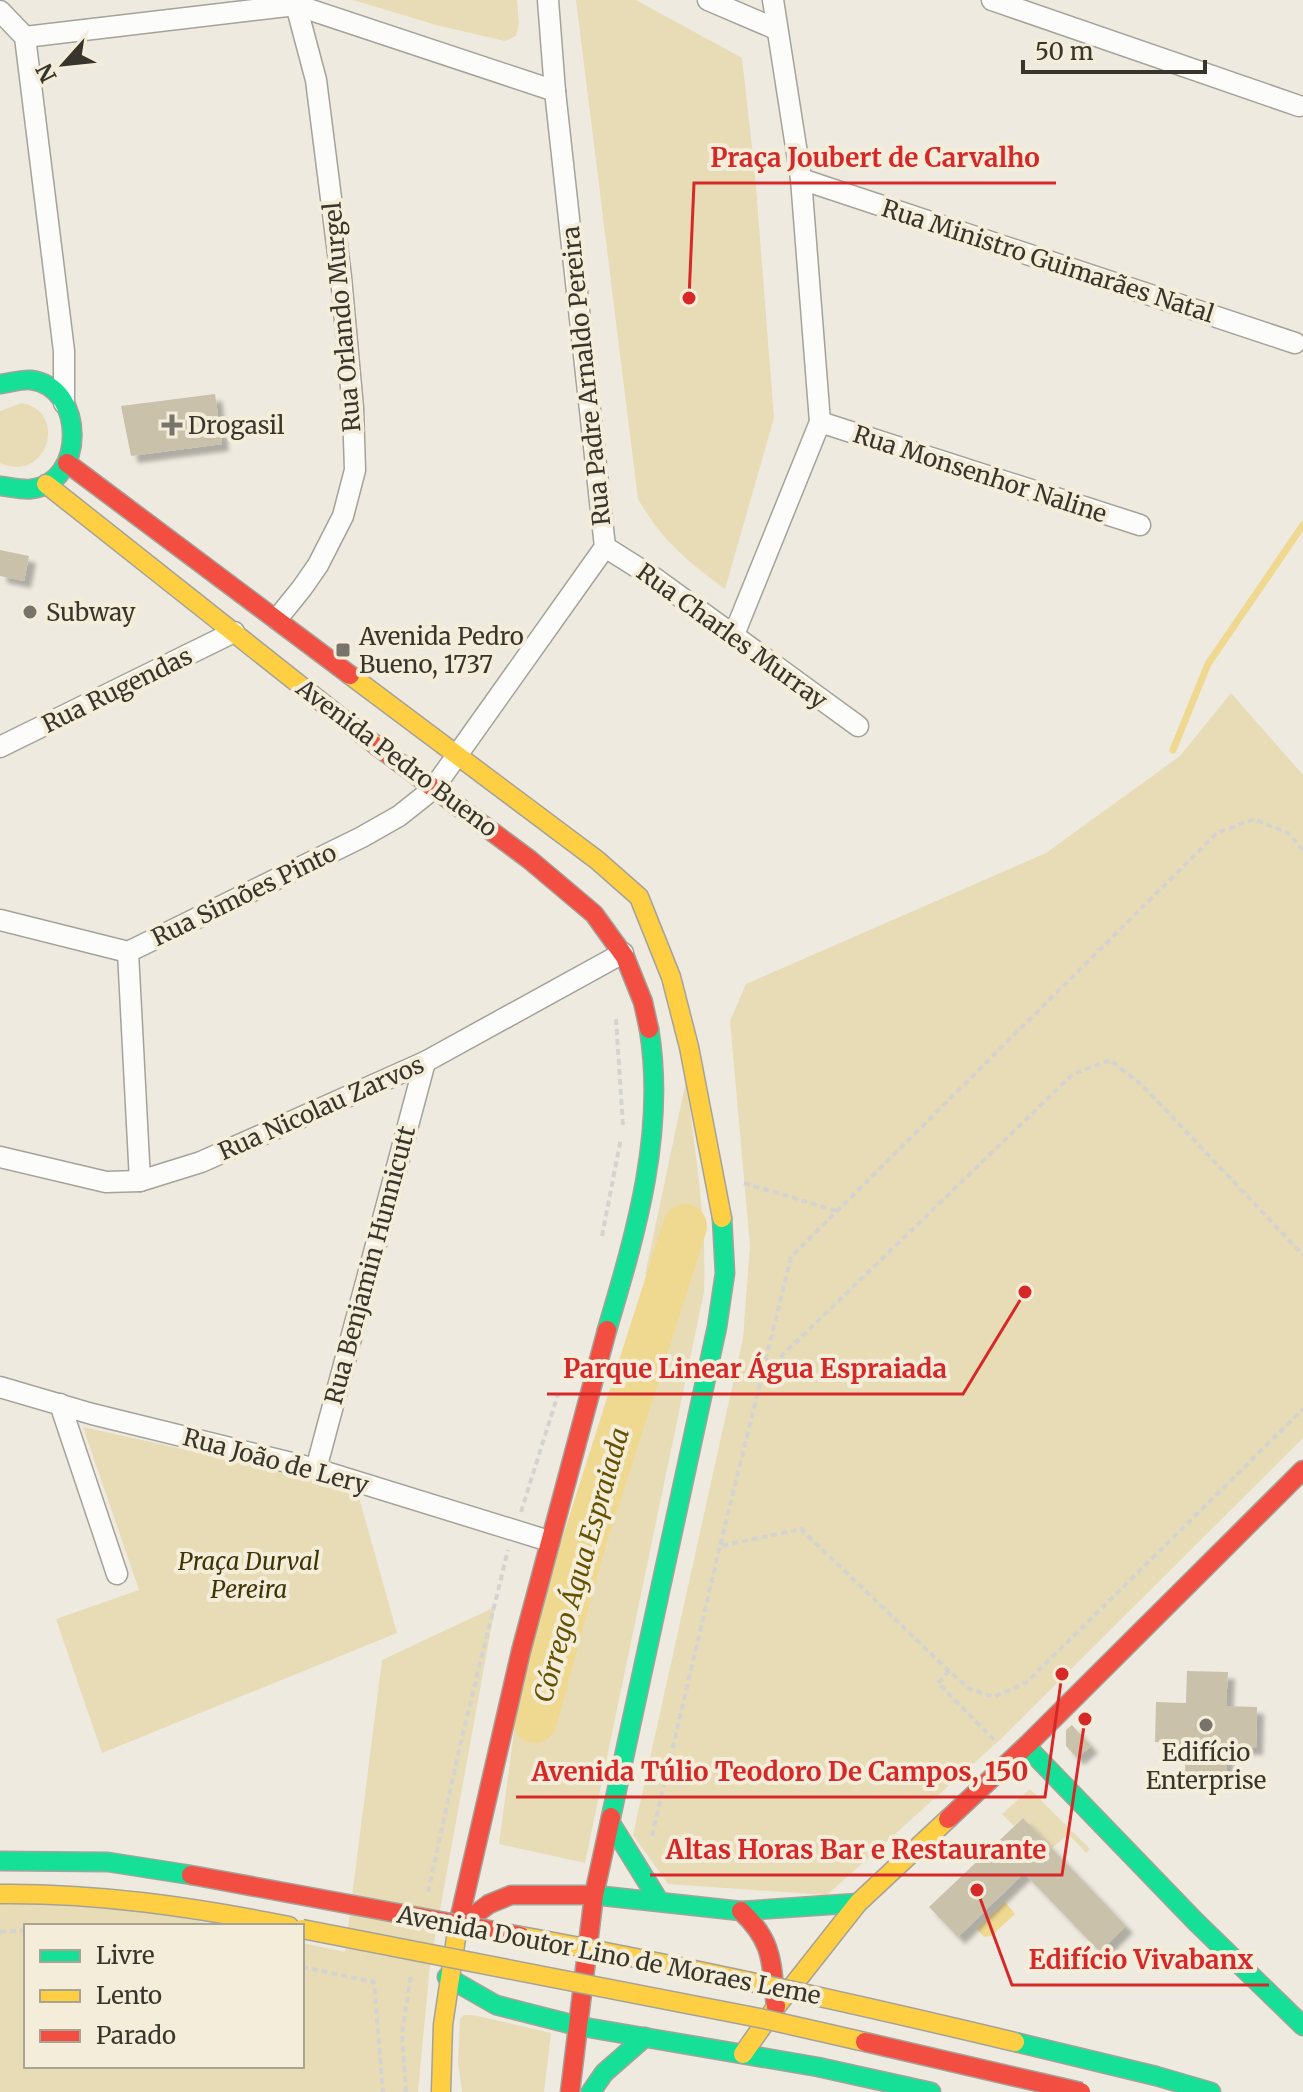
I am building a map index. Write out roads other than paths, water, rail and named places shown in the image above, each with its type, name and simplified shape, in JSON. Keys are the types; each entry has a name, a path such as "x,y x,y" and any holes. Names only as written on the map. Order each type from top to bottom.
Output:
{"main road":[{"path":"0,384 23,380 42,384 64,403 70,412 75,433 75,443 67,463 46,484 25,490 0,486"},
{"name":"Avenida Pedro Bueno","path":"67,463 597,860 639,897 671,977 689,1047 722,1215 725,1273 714,1342 594,1895 570,2092"},
{"name":"Avenida Pedro Bueno","path":"46,484 433,789 521,852 597,917 623,953 641,996 651,1038 656,1094 651,1156 637,1222 549,1541 494,1760 456,1929 439,2052 441,2092"},
{"path":"743,2054 858,1903 1026,1746 1303,1470"},
{"path":"1026,1746 1196,1922 1303,2026"},
{"path":"610,1822 659,1901"},
{"name":"Avenida Doutor Lino de Moraes Leme","path":"0,1861 108,1862 636,1957 860,2005 1211,2092"},
{"path":"456,1929 489,1904 511,1895 532,1893 594,1895 741,1911 858,1903"},
{"path":"0,1894 111,1896 279,1924"},
{"path":"741,1911 765,1940 770,1955 776,2007"},
{"name":"Avenida Doutor Lino de Moraes Leme","path":"304,1929 764,2019 1081,2092"},
{"path":"447,1977 496,2005 578,2026 743,2054 931,2092"},
{"path":"591,2092 604,2073 645,2037"}],"street":[{"name":"Rua Padre Arnaldo Pereira","path":"458,754 605,547 555,91 548,0"},
{"path":"708,0 776,29"},
{"path":"733,637 820,422 801,179 773,0"},
{"path":"992,0 1299,106"},
{"path":"25,37 293,3 555,91"},
{"name":"Rua Orlando Murgel","path":"277,619 302,588 331,540 343,516 355,470 353,408 341,277 318,95 293,3"},
{"path":"0,11 25,37 64,351 64,403"},
{"name":"Rua Ministro Guimarães Natal","path":"801,179 1295,343"},
{"path":"42,384 64,351"},
{"name":"Rua Monsenhor Naline","path":"820,422 1140,525"},
{"name":"Rua Charles Murray","path":"605,547 656,579 858,726"},
{"name":"Rua Rugendas","path":"0,747 234,632"},
{"name":"Rua Simões Pinto","path":"0,920 128,952 399,816 433,789 458,754"},
{"path":"128,952 140,1181"},
{"name":"Rua Nicolau Zarvos","path":"0,1157 106,1182 140,1181 201,1162 425,1062 623,953"},
{"name":"Rua Benjamin Hunnicutt","path":"316,1469 425,1062"},
{"name":"Rua João de Lery","path":"0,1387 316,1469 549,1541"},
{"path":"60,1404 117,1574"}],"waterway":[{"name":"Córrego Água Espraiada","path":"1173,750 1208,664 1303,525"},
{"name":"Córrego Água Espraiada","path":"535,1721 581,1552 685,1226"}],"place":[{"name":"Praça Joubert de Carvalho","path":"689,298"},
{"name":"Drogasil","path":"172,425"},
{"name":"Subway","path":"30,612"},
{"name":"Avenida Pedro Bueno, 1737","path":"343,650"},
{"name":"Parque Linear Água Espraiada","path":"1025,1292"},
{"name":"Avenida Túlio Teodoro De Campos, 150","path":"1062,1674"},
{"name":"Altas Horas Bar e Restaurante","path":"1085,1719"},
{"name":"Edifício Enterprise","path":"1206,1725"},
{"name":"Edifício Vivabanx","path":"977,1890"}],"park label":[{"name":"Praça Durval Pereira","path":"249,1575"}]}
